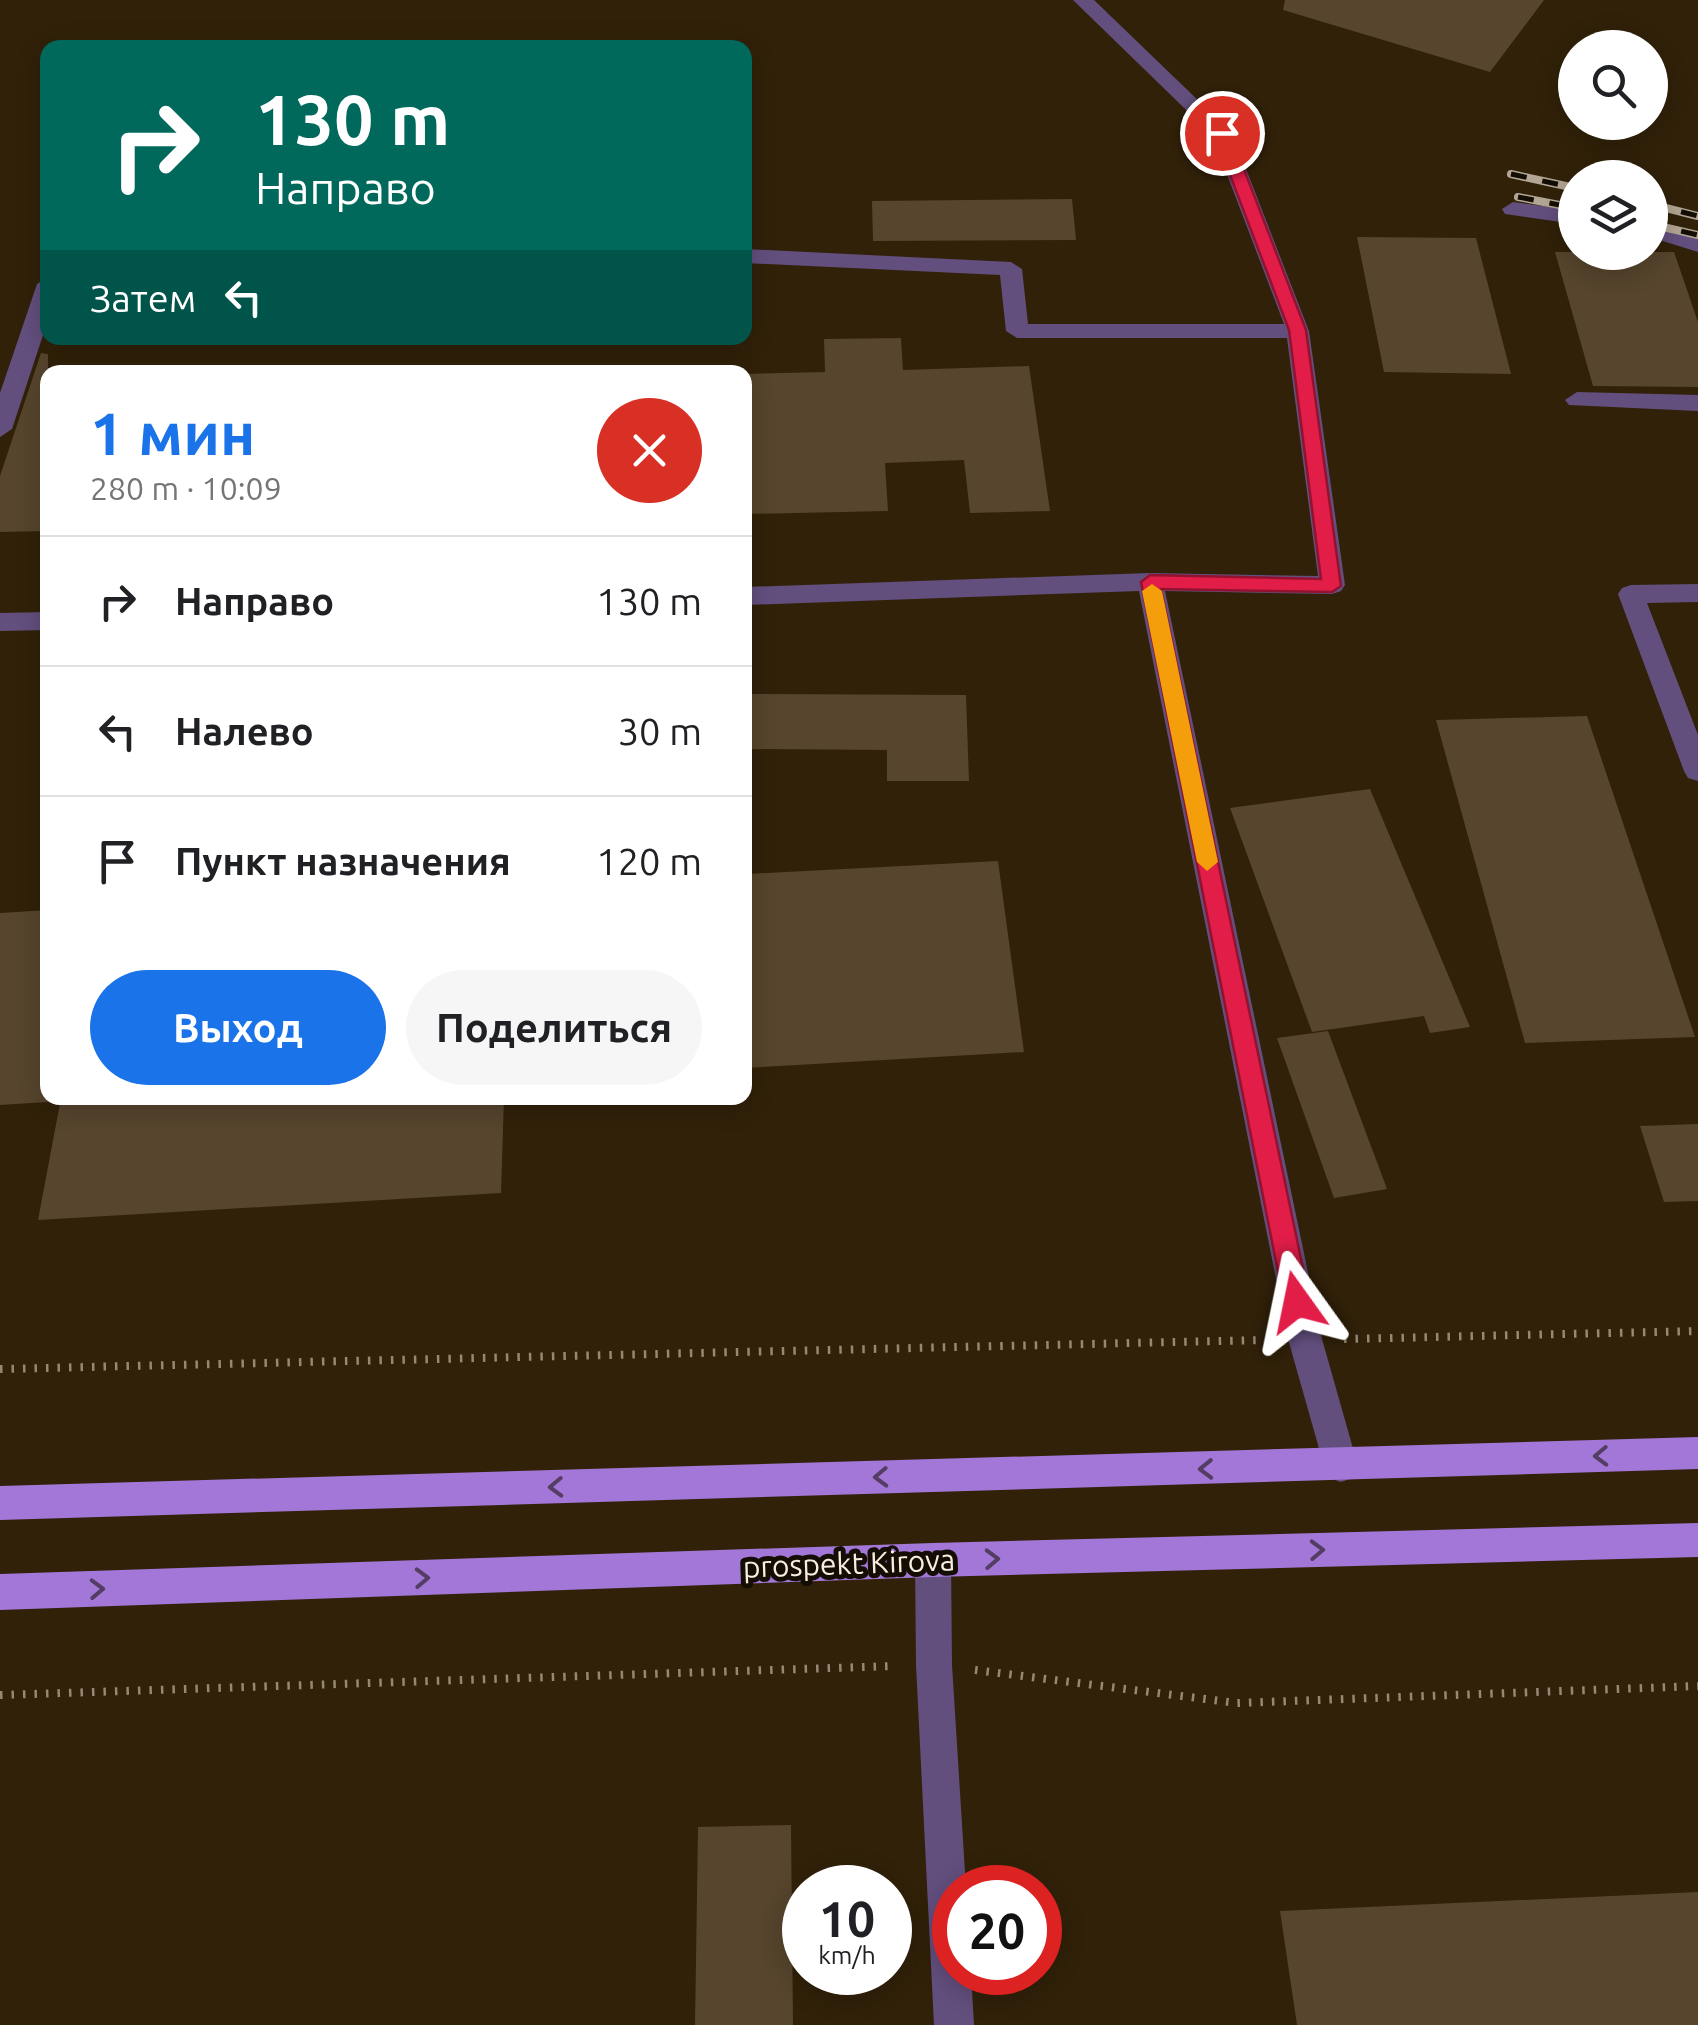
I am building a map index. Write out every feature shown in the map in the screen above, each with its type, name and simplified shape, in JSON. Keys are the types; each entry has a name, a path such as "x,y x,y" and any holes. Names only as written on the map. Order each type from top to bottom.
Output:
{"main road":[{"path":"0,1503 1698,1453"},
{"name":"prospekt Kirova","path":"0,1592 933,1560 1698,1540"}],"street":[{"path":"752,596 1150,582 1332,586 1298,330 1222,133 1083,0"},
{"path":"1514,209 1558,215"},
{"path":"1668,236 1698,245"},
{"path":"752,256 1011,269 1017,331 1298,330"},
{"path":"0,429 40,308"},
{"path":"1577,400 1698,403"},
{"path":"1150,582 1305,1339 1341,1466"},
{"path":"1698,593 1631,594 1698,772"},
{"path":"0,622 40,620"},
{"path":"933,1560 934,1665 954,2025"}],"path":[{"path":"0,1369 1698,1331"},
{"path":"0,1695 934,1665 1236,1703 1698,1686"}],"building":[{"path":"1285,0 1544,0 1490,72 1283,10"},
{"path":"1072,199 1076,240 873,241 872,201"},
{"path":"1357,237 1476,238 1511,374 1384,372"},
{"path":"1668,252 1674,252 1698,322 1698,387 1593,386 1560,270 1668,270"},
{"path":"901,338 903,370 1029,366 1050,511 970,513 964,460 885,463 888,511 752,514 752,374 825,372 824,339"},
{"path":"41,353 48,354 48,365 40,365 40,531 0,532 0,476"},
{"path":"752,694 966,695 969,781 887,781 887,750 752,749"},
{"path":"1587,716 1695,1037 1525,1043 1436,720"},
{"path":"1370,789 1470,1027 1430,1033 1424,1016 1312,1032 1230,808"},
{"path":"998,861 1024,1052 752,1068 752,874"},
{"path":"40,910 40,1102 0,1105 0,913"},
{"path":"1328,1031 1387,1189 1334,1198 1277,1038"},
{"path":"60,1105 504,1105 501,1193 38,1220"},
{"path":"1698,1124 1698,1201 1664,1202 1640,1126"},
{"path":"791,1825 791,1865 782,1865 782,1995 793,1995 793,2025 695,2025 698,1827"},
{"path":"1698,1892 1698,2025 1297,2025 1280,1911"}],"railway":[{"path":"1511,174 1558,184"},
{"path":"1518,197 1558,205"},
{"path":"1668,208 1698,216"},
{"path":"1668,228 1698,235"}],"slow traffic":[{"path":"1152,591 1207,862"}],"route":[{"path":"1222,133 1298,330 1332,586 1150,582 1297,1302"}]}
